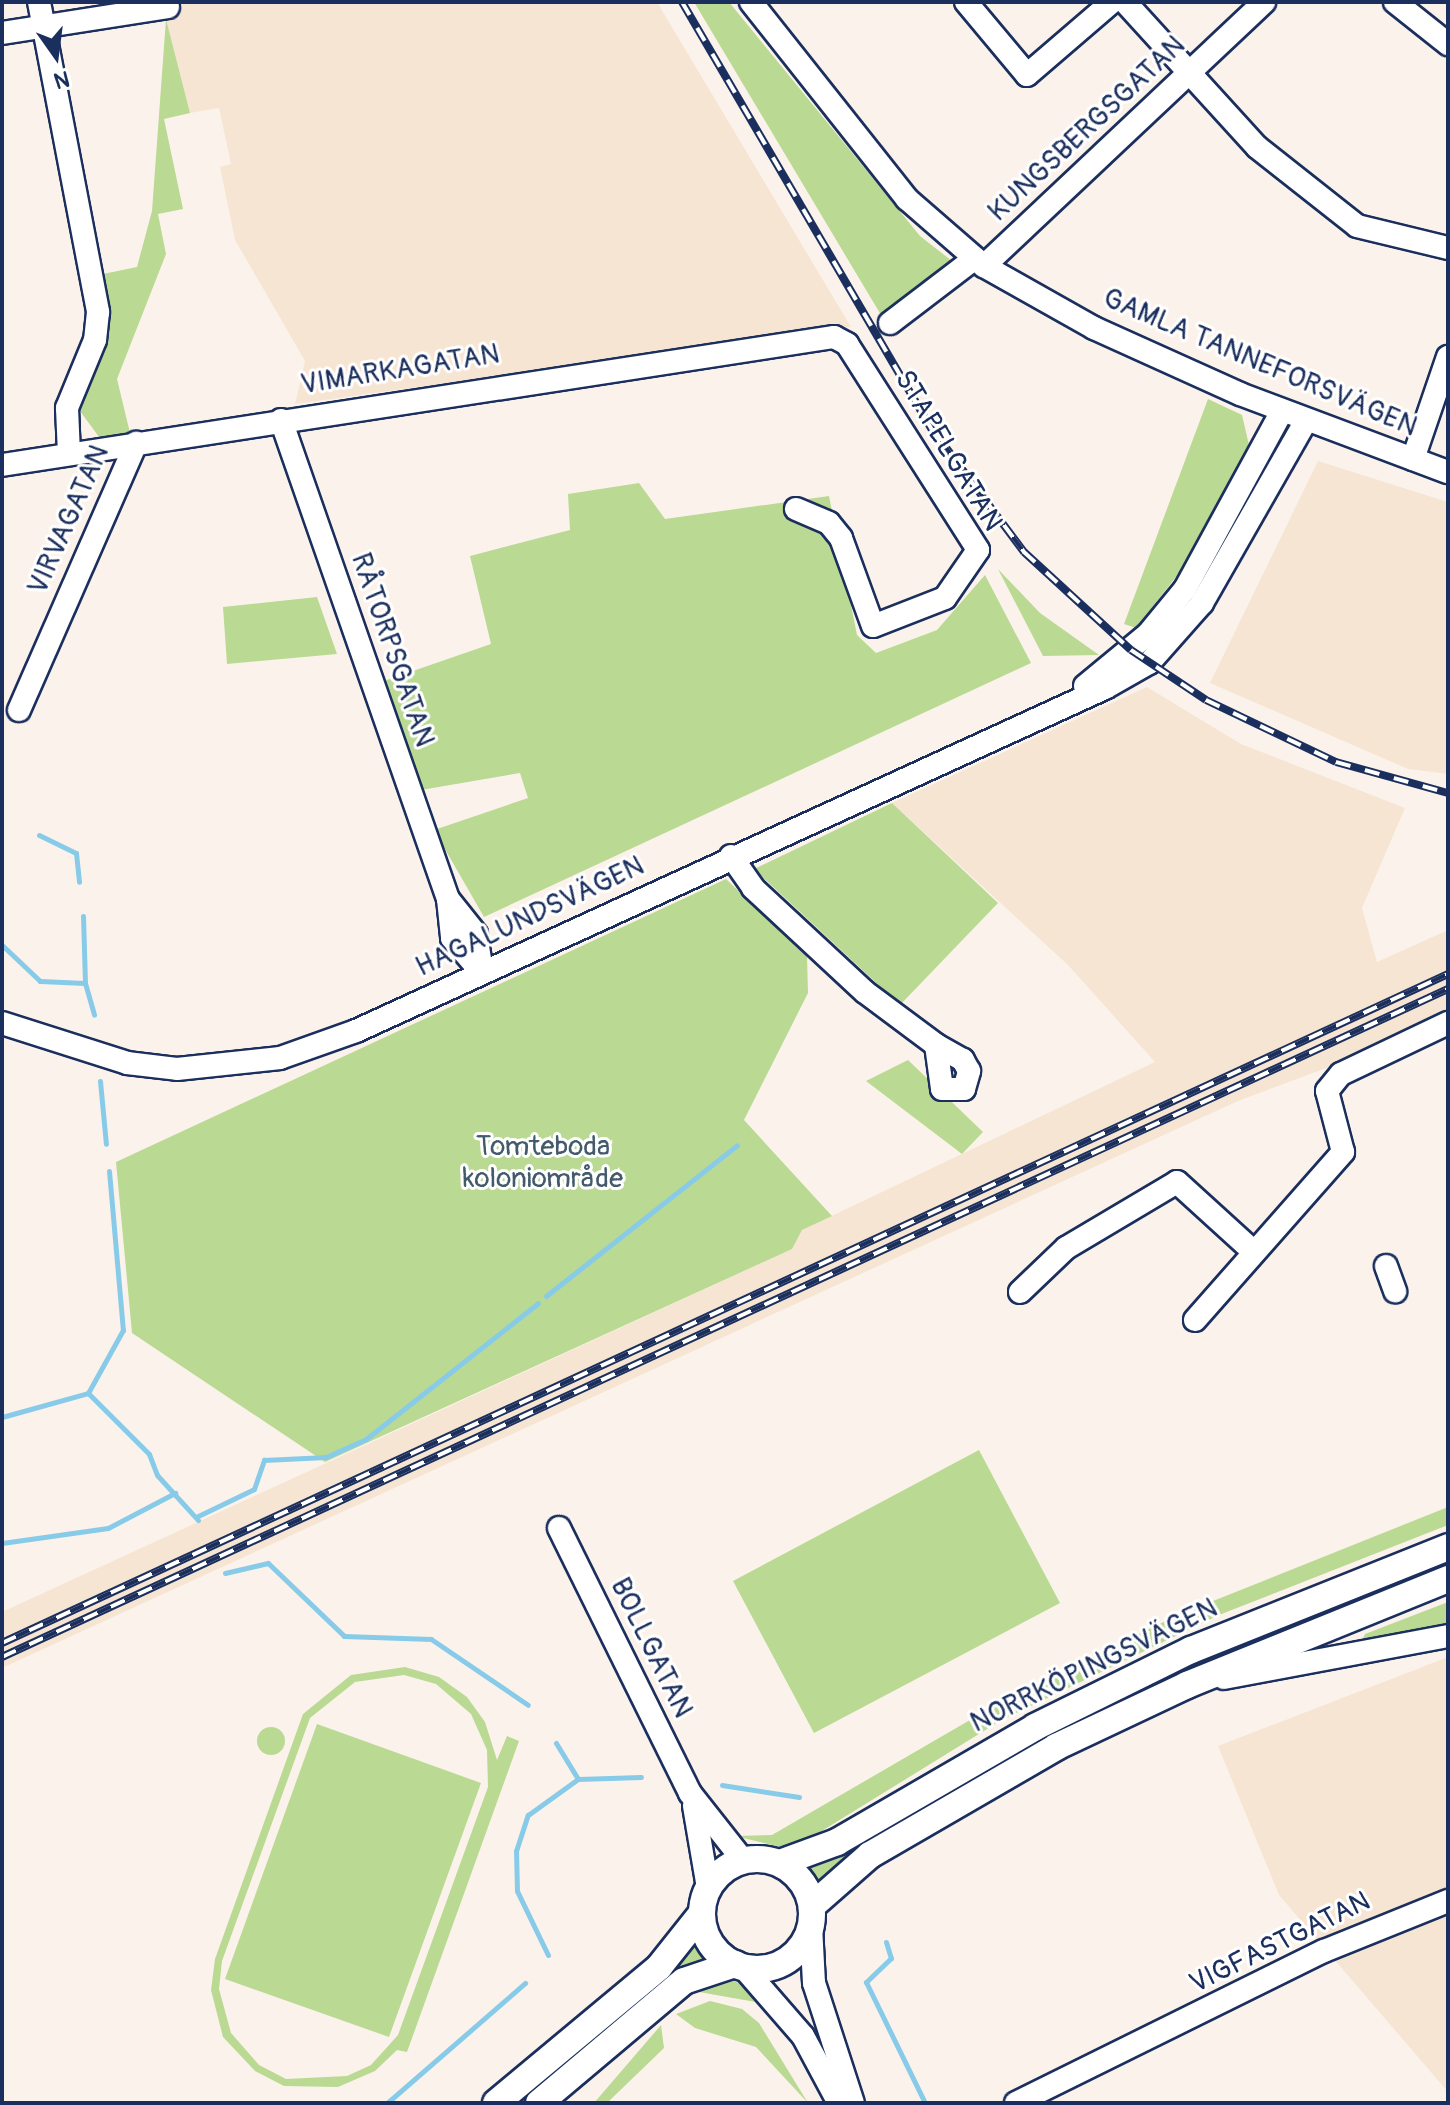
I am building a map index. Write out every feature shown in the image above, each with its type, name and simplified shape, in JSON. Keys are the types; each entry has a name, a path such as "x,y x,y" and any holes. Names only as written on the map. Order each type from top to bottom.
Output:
{"main road":[{"name":"NORRKÖPINGSVÄGEN","path":"780,1863 837,1842 1035,1727 1191,1650 1448,1547"},
{"name":"NORRKÖPINGSVÄGEN","path":"811,1916 870,1855 943,1812 1187,1685 1448,1579"},
{"path":"496,2103 659,1967 705,1900 743,1860 780,1863 797,1875 811,1916 798,1951 773,1966 739,1965 684,1981 539,2103"},
{"path":"705,1900 711,1945 739,1965"}],"street":[{"path":"39,2 98,312 95,340 67,408 69,453"},
{"name":"GAMLA TANNEFORSVÄGEN","path":"751,2 907,199 979,262 1094,328 1306,421 1448,472"},
{"path":"966,2 1027,75 1112,2"},
{"path":"1125,2 1257,147 1357,226 1448,248"},
{"name":"KUNGSBERGSGATAN","path":"979,262 1190,73 1264,2"},
{"path":"1395,2 1448,44"},
{"path":"2,33 168,7"},
{"path":"890,323 979,262"},
{"name":"VIMARKAGATAN","path":"2,465 807,338"},
{"name":"STAPELGATAN","path":"796,509 829,523 841,538 873,626 945,598 978,550 847,344 807,338"},
{"path":"1413,459 1448,357"},
{"name":"HAGALUNDSVÄGEN","path":"1061,704 1167,614 1282,411"},
{"name":"RÅTORPSGATAN","path":"281,420 448,899 452,938 482,973"},
{"name":"HAGALUNDSVÄGEN","path":"2,1023 127,1063 233,1066 322,1045 1061,704 1128,677 1184,626 1306,421"},
{"name":"VIRVAGATAN","path":"19,710 136,443"},
{"path":"731,856 753,888 865,992 936,1045"},
{"path":"1195,1320 1343,1152 1327,1091 1341,1074 1448,1023"},
{"path":"1020,1292 1066,1248 1177,1182 1254,1252"},
{"path":"1386,1266 1395,1291"},
{"name":"BOLLGATAN","path":"559,1528 690,1793 743,1860"},
{"path":"1187,1685 1448,1636"},
{"name":"BOLLGATAN","path":"690,1793 705,1900"},
{"name":"VIGFASTGATAN","path":"1016,2103 1140,2046 1324,1951 1448,1901"},
{"path":"811,1916 814,1983 847,2101"},
{"path":"798,1951 813,2026 847,2101"},
{"path":"739,1965 803,2036 847,2101"},
{"name":"VIGFASTGATAN","path":"1050,2103 1140,2046"}],"shaded area":[{"path":"169,2 657,2 851,327 295,404 305,361 235,240 220,167 231,164 219,108 190,113 166,19"},
{"path":"1318,461 1448,502 1448,774 1408,769 1210,683"},
{"path":"1147,687 1241,744 1405,808 1362,908 1377,962 1448,930 1448,1012 1372,1051 1238,1101 2,1668 2,1612 792,1249 802,1230 1155,1062 1068,965 892,803"},
{"path":"1448,1657 1448,2092 1279,1895 1218,1746"}],"green space":[{"path":"694,2 729,2 920,236 952,261 944,277 881,315"},
{"path":"166,19 190,113 164,119 183,209 158,214 166,254 117,379 130,433 99,437 80,411 107,341 103,274 137,267 152,211"},
{"path":"1208,399 1242,415 1249,445 1182,569 1136,628 1124,624"},
{"path":"639,483 665,519 829,496 857,635 876,653 937,630 985,575 1031,663 484,917 434,830 528,798 520,773 421,790 384,681 491,644 470,556 570,530 568,494"},
{"path":"998,569 1040,613 1099,655 1043,656"},
{"path":"317,597 337,654 227,664 223,607"},
{"path":"892,803 998,903 900,1005 754,869"},
{"name":"Tomteboda koloniområde","path":"726,879 807,957 808,993 744,1120 832,1216 802,1230 792,1249 325,1462 132,1333 116,1162"},
{"path":"908,1060 983,1132 962,1154 866,1081"},
{"path":"979,1450 1060,1603 814,1733 733,1581"},
{"path":"1448,1507 1448,1525 1219,1615 1000,1721 812,1837 781,1847 735,1836 772,1835 1013,1695 1178,1615"},
{"path":"1448,1558 1448,1568 1205,1665 884,1834 818,1885 807,1868 1019,1747 1202,1657"},
{"path":"1448,1602 1448,1625 1362,1641 1365,1634"},
{"path":"405,1667 439,1677 467,1697 485,1722 497,1760 507,1736 519,1741 407,2052 397,2050 375,2071 338,2087 284,2086 255,2071 223,2037 211,1990 215,1959 303,1714 351,1675","holes":["404,1675 436,1684 471,1714 487,1750 488,1787 398,2035 371,2065 347,2076 286,2079 259,2065 231,2033 219,1989 222,1961 310,1718 355,1682"]},
{"path":"317,1724 481,1783 389,2037 225,1979"},
{"path":"271,1727 281,1731 285,1741 281,1751 271,1755 261,1751 257,1741 261,1731"},
{"path":"695,1940 705,1958 682,1969 523,2103 510,2103"},
{"path":"728,1979 750,1987 761,2003 688,1990"},
{"path":"710,2001 742,2009 759,2023 808,2103 756,2047 695,2028 676,2014"},
{"path":"661,2025 664,2048 607,2103 594,2103"}],"waterway":[{"path":"39,835 76,853 79,882"},
{"path":"83,916 85,983 94,1015"},
{"path":"2,945 40,981 85,983"},
{"path":"100,1081 106,1144"},
{"path":"546,1296 737,1145"},
{"path":"109,1171 123,1330 88,1393 149,1454 157,1475 198,1520"},
{"path":"196,1517 254,1489 264,1460 326,1457 366,1439 538,1303"},
{"path":"2,1417 88,1393"},
{"path":"2,1543 108,1528 175,1493"},
{"path":"225,1573 268,1563 344,1636 431,1639 528,1705"},
{"path":"556,1743 578,1779 641,1777"},
{"path":"548,1955 517,1891 516,1851 528,1815 578,1779"},
{"path":"722,1785 799,1797"},
{"path":"886,1942 891,1958 866,1982 925,2103"},
{"path":"387,2103 525,1983"}],"railway":[{"path":"682,2 932,429 1024,552 1131,650 1206,700 1336,762 1448,793"},
{"path":"2,1643 1448,974"},
{"path":"2,1657 1448,989"}]}
